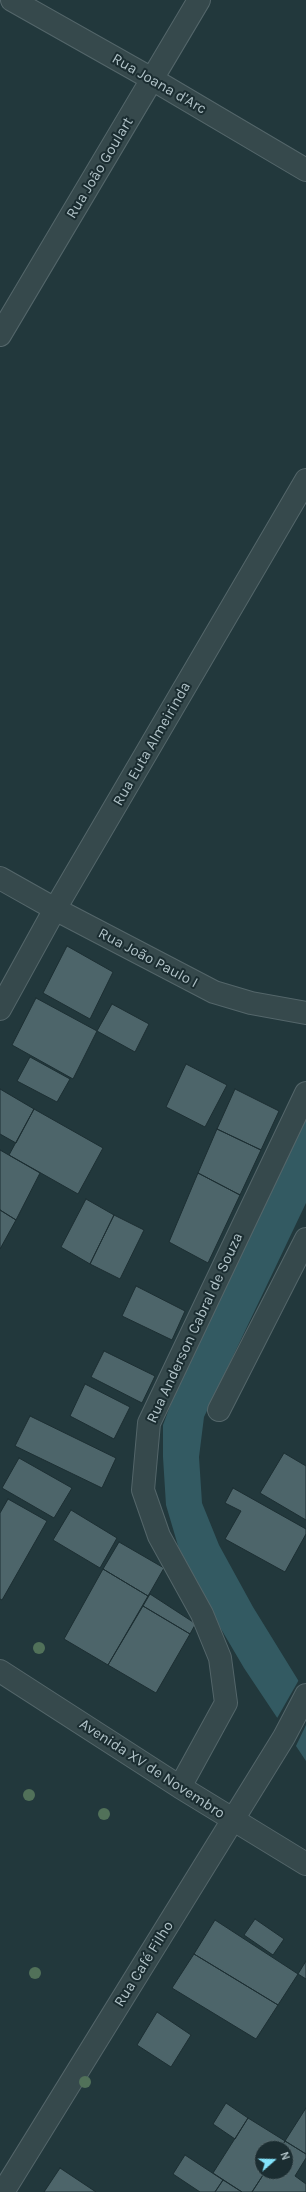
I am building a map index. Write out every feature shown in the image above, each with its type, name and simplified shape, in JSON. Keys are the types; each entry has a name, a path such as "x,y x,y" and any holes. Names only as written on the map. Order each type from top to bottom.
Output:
{"street":[{"name":"Rua Joana d'Arc","path":"12,0 152,79 306,170"},
{"name":"Rua João Goulart","path":"0,335 200,0"},
{"name":"Rua Euta Almeirinda","path":"0,1009 55,909 306,480"},
{"name":"Rua João Paulo I","path":"0,878 55,909 214,992 257,1005 306,1013"},
{"name":"Rua Anderson Cabral de Souza","path":"180,1787 226,1703 220,1658 202,1614 159,1536 143,1490 149,1423 306,1093"},
{"path":"219,1410 306,1239"},
{"name":"Avenida XV de Novembro","path":"0,1671 180,1787 306,1864"},
{"name":"Rua Café Filho","path":"3,2192 284,1737 306,1695"}],"water":[{"path":"306,1115 306,1203 204,1417 199,1457 202,1503 219,1545 253,1607 306,1693 306,1761 244,1668 184,1566 166,1505 163,1425 176,1390"}],"pier":[{"path":"300,1678 306,1689 306,1725 295,1748 276,1720"}],"building":[{"path":"67,946 113,972 90,1019 43,993"},
{"path":"36,998 97,1031 73,1079 12,1045"},
{"path":"112,1004 149,1024 135,1052 97,1031"},
{"path":"30,1057 70,1079 57,1102 17,1081"},
{"path":"186,1064 227,1085 205,1127 166,1107"},
{"path":"0,1089 34,1109 16,1143 0,1134"},
{"path":"235,1089 279,1111 261,1150 217,1129"},
{"path":"34,1109 103,1148 78,1194 9,1155"},
{"path":"217,1129 261,1150 240,1195 198,1173"},
{"path":"0,1150 40,1173 16,1220 0,1210"},
{"path":"198,1173 240,1195 208,1263 169,1242"},
{"path":"86,1199 114,1215 90,1264 61,1247"},
{"path":"0,1210 16,1220 0,1249"},
{"path":"114,1215 144,1230 120,1279 90,1264"},
{"path":"136,1286 185,1311 172,1340 122,1316"},
{"path":"104,1351 155,1376 142,1403 91,1377"},
{"path":"85,1384 130,1407 114,1439 70,1416"},
{"path":"30,1416 116,1458 102,1488 15,1446"},
{"path":"284,1453 306,1466 306,1520 260,1493"},
{"path":"19,1458 72,1488 54,1518 2,1488"},
{"path":"233,1488 306,1529 306,1534 285,1572 225,1539 241,1511 225,1503"},
{"path":"8,1499 47,1521 2,1600 0,1599 0,1513"},
{"path":"71,1510 117,1538 100,1568 53,1540"},
{"path":"119,1542 164,1568 148,1596 103,1569"},
{"path":"103,1569 148,1596 108,1665 64,1639"},
{"path":"150,1594 193,1622 195,1625 190,1634 143,1606"},
{"path":"143,1606 190,1634 156,1693 108,1665"},
{"path":"255,1919 284,1939 273,1955 244,1935"},
{"path":"215,1920 298,1974 278,2005 194,1954"},
{"path":"194,1954 278,2005 256,2039 172,1988"},
{"path":"306,1961 306,1979 298,1974"},
{"path":"157,2012 191,2035 171,2067 137,2045"},
{"path":"226,2103 248,2118 235,2139 213,2124"},
{"path":"306,2108 306,2154 294,2147 294,2140 286,2140"},
{"path":"248,2118 283,2140 254,2140 254,2180 260,2180 252,2192 242,2192 213,2173"},
{"path":"294,2147 306,2154 306,2158 295,2176 306,2184 306,2192 252,2192 260,2180 294,2180"},
{"path":"185,2155 223,2180 215,2192 200,2192 173,2174"},
{"path":"60,2168 96,2192 44,2192"},
{"path":"223,2180 242,2192 215,2192"}]}
